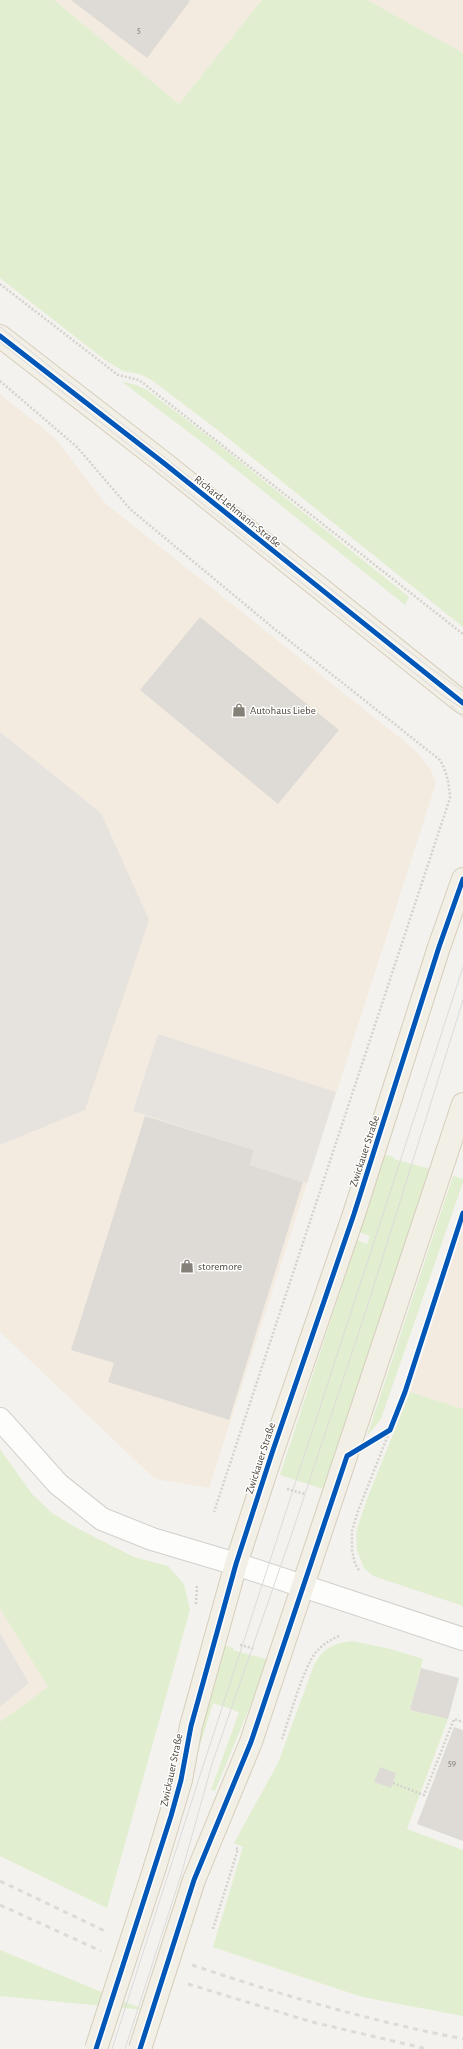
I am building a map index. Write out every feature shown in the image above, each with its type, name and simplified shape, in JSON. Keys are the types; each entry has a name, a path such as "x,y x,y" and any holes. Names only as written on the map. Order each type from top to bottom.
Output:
{"main road":[{"name":"Richard-Lehmann-Straße","path":"0,336 165,464 463,703"},
{"name":"Zwickauer Straße","path":"96,2049 155,1867 181,1780 191,1726 236,1564 274,1446 354,1214 437,954 463,879"},
{"path":"140,2049 194,1880 251,1742 304,1587 463,1104"}],"street":[{"path":"0,1419 58,1484 102,1519 152,1538 236,1564 463,1639"}],"path":[{"path":"0,284 118,375 139,380 463,634"},
{"path":"0,381 77,446 130,509 277,631 440,760 445,768 449,782 450,798 214,1512"},
{"path":"381,1436 390,1430"},
{"path":"359,1570 355,1564 352,1550 352,1531 390,1430"},
{"path":"280,1486 310,1496"},
{"path":"236,1644 259,1650"},
{"path":"393,1783 424,1795 454,1719 463,1722"},
{"path":"213,1929 238,1849"}],"shaded area":[{"path":"54,0 262,0 179,104"},
{"path":"367,0 463,0 463,53"},
{"path":"0,394 54,437 106,504 414,749 431,770 436,783 209,1488 155,1479 0,1332 0,1145 85,1110 101,813 0,732"},
{"path":"0,732 101,813 149,920 85,1110 0,1145"},
{"path":"158,1034 336,1092 307,1183 250,1165 254,1150 133,1111"},
{"path":"463,1227 463,1409 410,1392"},
{"path":"0,1608 48,1687 0,1722"},
{"path":"0,1633 29,1683 0,1707"}],"green space":[{"path":"0,0 54,0 179,104 262,0 367,0 463,53 463,627 219,431 153,381 140,374 123,371 105,360 0,278"},
{"path":"121,381 147,390 212,439 409,597 405,605 207,446"},
{"path":"384,1154 394,1157 394,1159 430,1169 326,1490 280,1475 357,1240 367,1244 370,1236 359,1232"},
{"path":"453,1176 463,1179 463,1182 381,1419 367,1436"},
{"path":"410,1392 463,1409 463,1606 373,1576 364,1568 357,1550 356,1532 367,1499"},
{"path":"0,1449 32,1494 52,1513 77,1528 134,1557 168,1566 184,1584 190,1610 107,1908 0,1856 0,1722 48,1687 0,1608"},
{"path":"352,1641 391,1649 423,1659 410,1710 448,1719 407,1829 463,1850 463,2016 362,1997 213,1947 243,1847 234,1843 278,1763 314,1665 325,1650 340,1643"},
{"path":"221,1644 233,1648 233,1650 269,1660 215,1791 211,1790 239,1712 213,1703 194,1765 196,1738"},
{"path":"0,1950 145,2010 0,1996"}],"building":[{"path":"71,0 188,0 190,1 147,58"},
{"name":"Autohaus Liebe","path":"200,617 339,730 278,804 140,690"},
{"name":"storemore","path":"145,1116 254,1150 250,1165 303,1182 229,1420 108,1382 114,1363 71,1350"},
{"path":"421,1668 459,1678 448,1719 410,1710"},
{"path":"454,1727 463,1730 463,1841 417,1824"},
{"path":"380,1767 396,1773 391,1788 374,1782"}],"tram line":[{"path":"0,327 429,667 463,691"},
{"path":"0,342 442,695 463,709"},
{"path":"451,705 463,718"},
{"path":"112,2049 463,967"},
{"path":"125,2049 181,1875 212,1764 290,1539 364,1317 463,1000"}],"railway":[{"path":"0,1881 107,1932"},
{"path":"0,1905 101,1951"},
{"path":"192,1965 259,1987 360,2016 463,2039"},
{"path":"188,1984 312,2022 427,2049"}],"cycle path":[{"path":"0,336 165,464 463,703"},
{"path":"96,2049 171,1816 181,1780 191,1726 236,1564 272,1453 354,1214 439,947 463,879"},
{"path":"140,2049 194,1880 251,1742 347,1456 390,1430 405,1392 463,1213"}],"place":[{"name":"Autohaus Liebe","path":"239,710"},
{"name":"storemore","path":"187,1266"}]}
